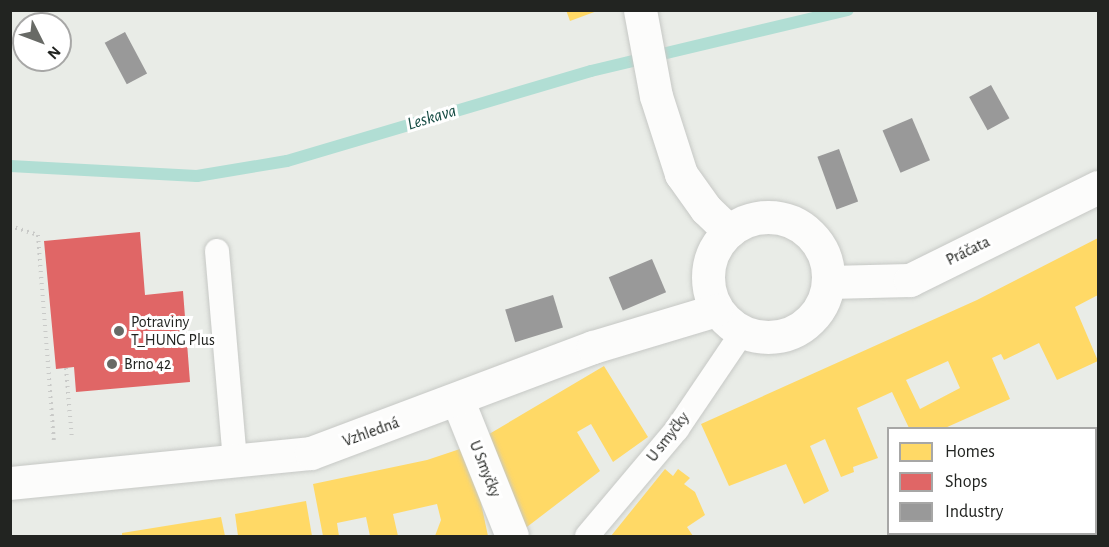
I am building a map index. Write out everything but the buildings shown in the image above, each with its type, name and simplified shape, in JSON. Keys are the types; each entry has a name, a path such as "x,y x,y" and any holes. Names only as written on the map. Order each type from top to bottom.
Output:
{"street":[{"path":"643,24 650,71 662,122 681,174 706,209 729,231"},
{"name":"Práčata","path":"829,282 910,280 1098,187"},
{"path":"763,217 798,224 813,236 823,252 829,282 819,309 799,330 771,338 742,333 716,310 710,297 708,268 719,241 729,231 763,217"},
{"name":"Vzhledná","path":"10,483 67,480 310,453 458,401 593,347 716,310"},
{"name":"U Smyčky","path":"458,401 512,537"}],"lane":[{"path":"217,252 234,462"},
{"name":"U smyčky","path":"586,537 677,429 742,333"}],"path":[{"path":"10,226 38,235 67,480"},
{"path":"66,368 67,480"}],"waterway":[{"name":"Leskava","path":"10,166 197,176 287,161 591,71 848,10"}],"place":[{"name":"Potraviny T_HUNG Plus","path":"119,331"},
{"name":"Brno 42","path":"112,364"}]}
